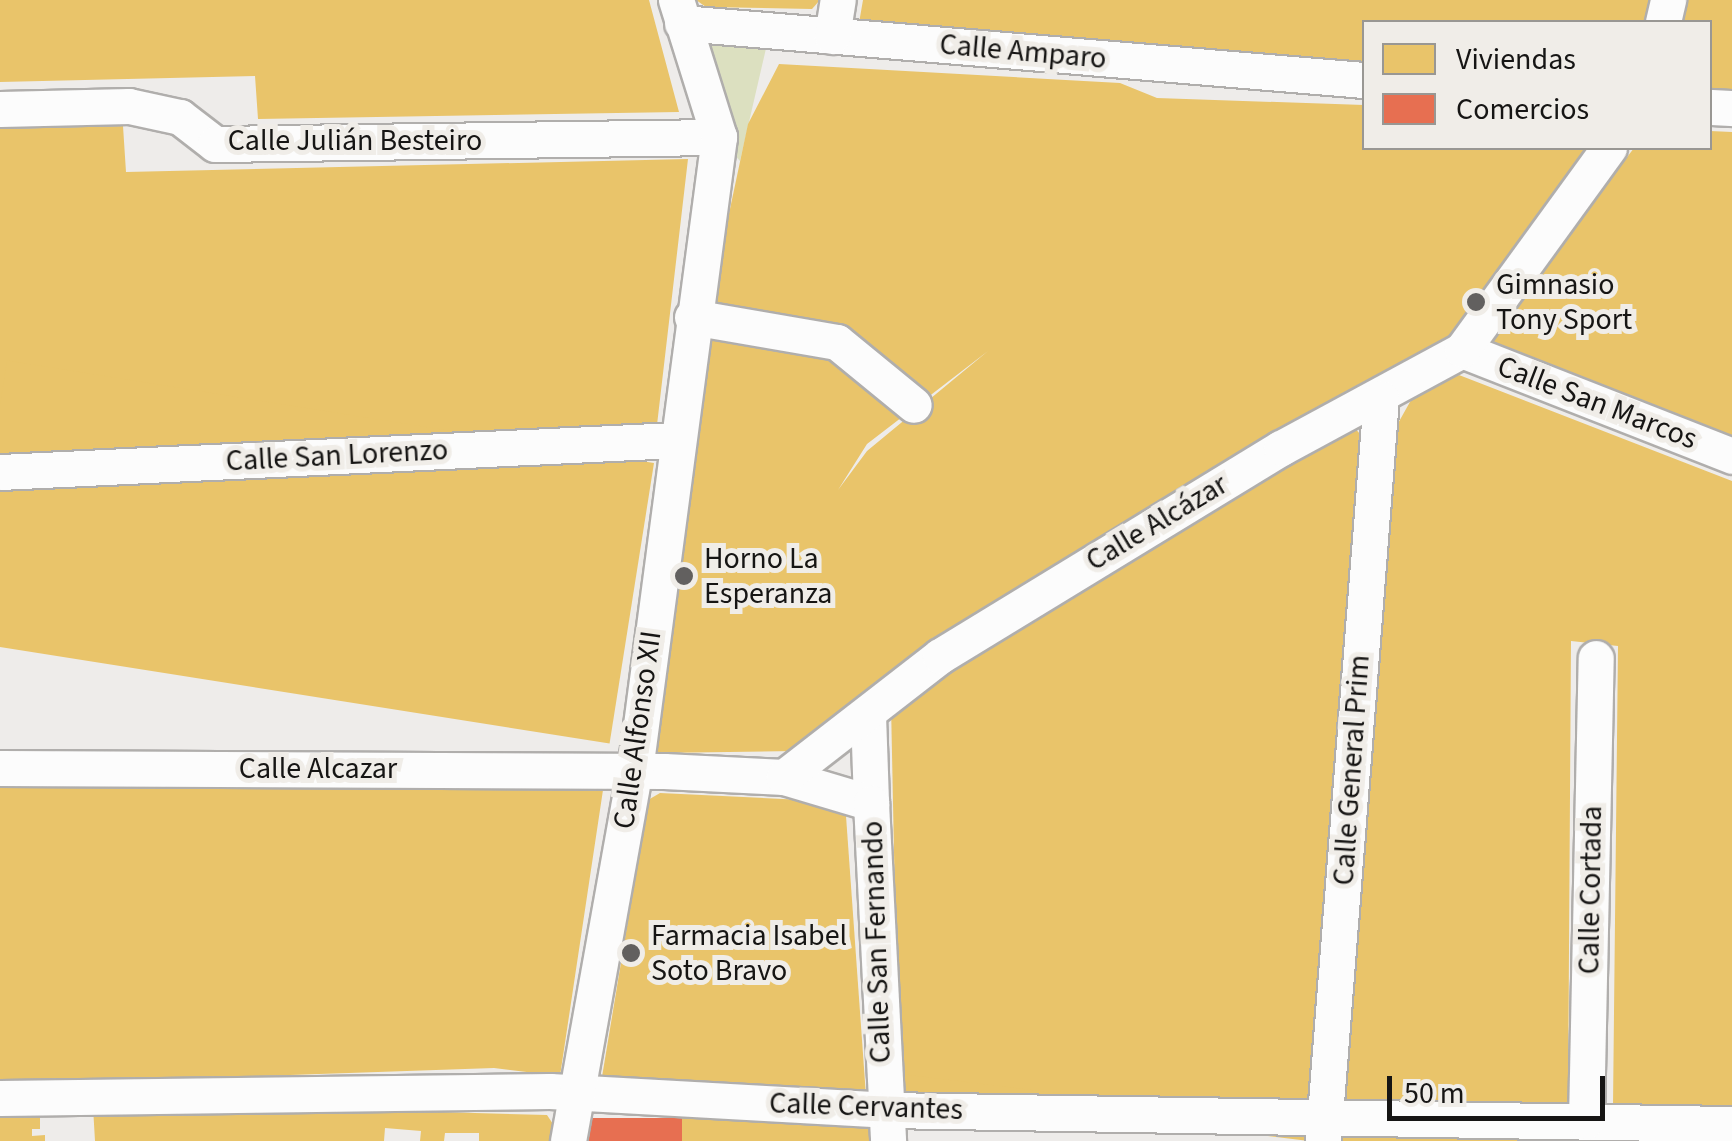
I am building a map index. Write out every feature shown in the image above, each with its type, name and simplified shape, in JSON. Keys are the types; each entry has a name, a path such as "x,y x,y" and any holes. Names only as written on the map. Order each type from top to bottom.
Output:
{"street":[{"path":"832,36 838,0"},
{"name":"Calle Amparo","path":"679,11 832,36 1362,80"},
{"name":"Calle Alfonso XII","path":"568,1141 635,770 674,440 719,137 679,11"},
{"name":"Calle Julián Besteiro","path":"0,109 129,106 180,117 215,144 719,137"},
{"name":"Calle Alcázar","path":"784,777 940,656 1281,448 1381,398 1462,350 1608,150"},
{"path":"692,318 837,342 914,405"},
{"name":"Calle San Marcos","path":"1462,350 1732,456"},
{"name":"Calle General Prim","path":"1324,1127 1381,398"},
{"name":"Calle San Lorenzo","path":"0,472 674,440"},
{"name":"Calle Cortada","path":"1586,1121 1596,658"},
{"name":"Calle San Fernando","path":"868,715 886,1126"},
{"name":"Calle Alcazar","path":"0,768 635,770"},
{"path":"635,770 784,777"},
{"name":"Calle San Fernando","path":"784,777 871,803"},
{"name":"Calle Cervantes","path":"0,1098 576,1093 886,1126 1324,1127 1586,1121 1732,1124"}],"green space":[{"path":"682,23 767,44 740,161 719,137"}],"building: Viviendas":[{"path":"0,0 649,0 679,112 258,119 255,76 0,82"},
{"path":"696,0 820,0 812,9 706,7"},
{"path":"863,0 1653,0 1648,20 1362,20 1362,64 859,23"},
{"path":"1686,0 1732,0 1732,93 1712,91 1712,20 1681,20"},
{"path":"779,64 1120,83 1157,98 1362,105 1362,150 1593,150 1461,330 1283,428 795,751 656,753 702,341 748,124","holes":["988,351 867,451 838,490 867,444"]},
{"path":"123,126 126,172 688,159 657,425 0,454 0,129"},
{"path":"1712,131 1732,132 1732,440 1490,349 1489,339 1632,150 1712,150"},
{"path":"7,361 654,463 610,744 0,647 0,405"},
{"path":"1459,375 1732,481 1732,1106 1613,1105 1618,646 1571,641 1568,1105 1339,1104 1392,434 1415,393"},
{"path":"1353,426 1360,434 1308,1104 899,1096 891,705"},
{"path":"0,786 603,790 560,1076 494,1068 0,1085"},
{"path":"660,793 845,802 866,1096 602,1077 648,800"},
{"path":"903,1074 1309,1124 1307,1141 901,1091"},
{"path":"155,1104 547,1115 553,1124 550,1141 479,1141 479,1133 445,1133 444,1141 420,1141 421,1131 385,1128 384,1141 95,1141 93,1107"},
{"path":"40,1108 40,1129 32,1129 32,1136 45,1135 45,1141 0,1141 0,1110"},
{"path":"682,1118 871,1125 873,1141 679,1141"},
{"path":"1342,1126 1732,1141 1335,1141"}],"building: Comercios":[{"path":"588,1118 682,1118 682,1141 588,1141"}],"place":[{"name":"Gimnasio Tony Sport","path":"1476,302"},
{"name":"Horno La Esperanza","path":"684,576"},
{"name":"Farmacia Isabel Soto Bravo","path":"631,953"}]}
